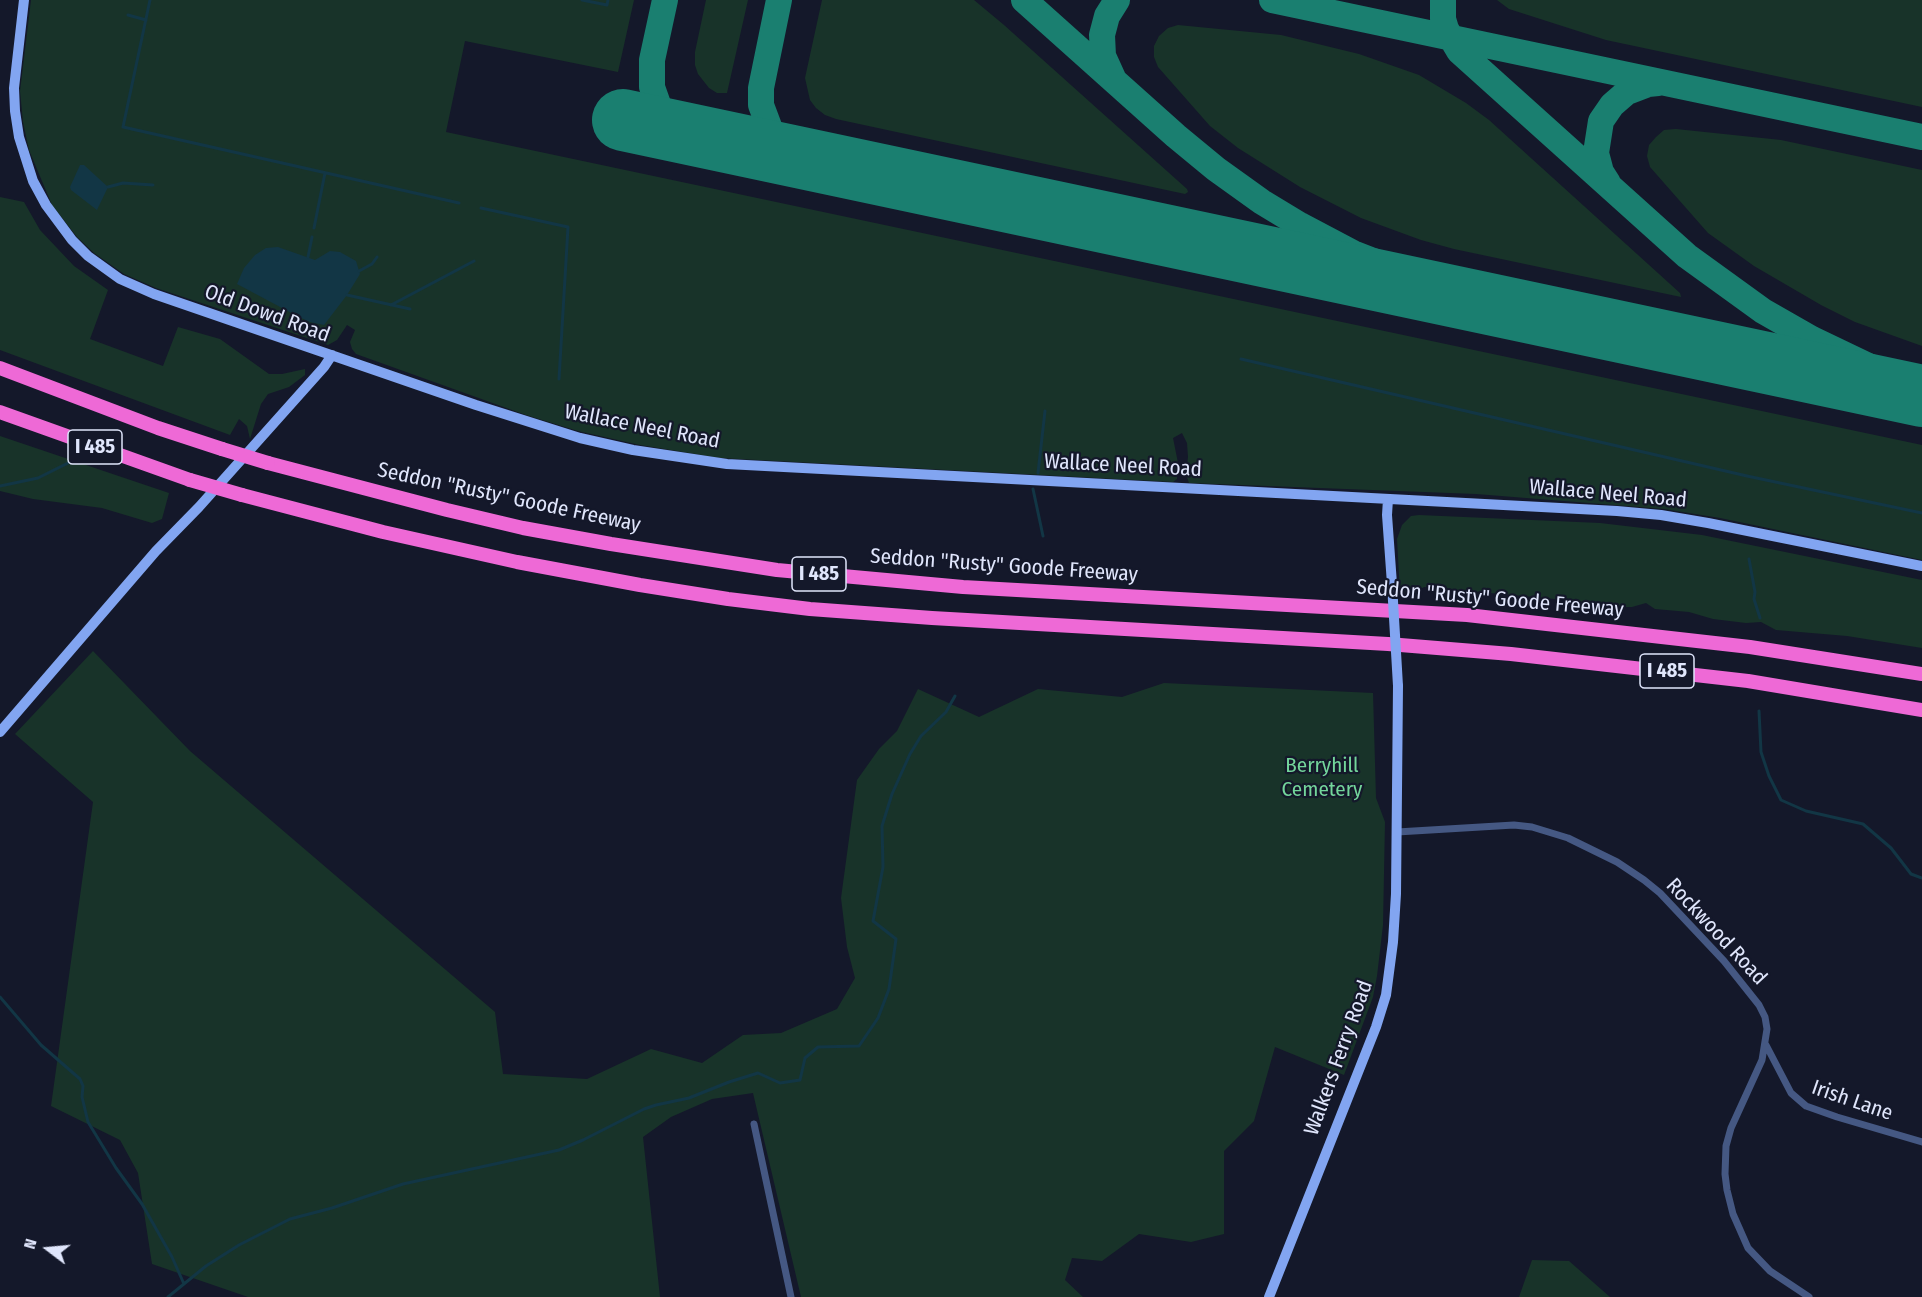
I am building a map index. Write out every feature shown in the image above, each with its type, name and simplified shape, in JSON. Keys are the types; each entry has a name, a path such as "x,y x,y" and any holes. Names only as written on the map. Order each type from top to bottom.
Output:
{"highway":[{"name":"Seddon \"Rusty\" Goode Freeway","path":"0,368 158,428 268,463 523,528 611,544 777,570 963,587 1467,615 1750,647 1922,674"},
{"name":"I 485","path":"0,412 190,480 383,532 517,562 728,599 810,609 932,618 1500,653 1748,681 1922,710"}],"street":[{"name":"Old Dowd Road","path":"0,732 156,551 199,507 332,356 138,288 104,268 72,240 46,205 33,181 19,137 14,88 24,0"},
{"name":"Wallace Neel Road","path":"332,356 580,438 697,461 1660,515 1922,566"},
{"name":"Walkers Ferry Road","path":"1269,1297 1376,1027 1386,995 1394,942 1398,686 1386,514 1388,499"},
{"name":"Rockwood Road","path":"1397,832 1492,825 1532,827 1576,841 1617,862 1660,893 1747,987 1765,1017 1766,1045 1759,1068 1731,1128 1726,1146 1727,1190 1733,1214 1748,1248 1770,1271 1809,1297"},
{"name":"Irish Lane","path":"1766,1045 1791,1093 1806,1106 1922,1142"},
{"path":"754,1124 791,1297"}],"green space":[{"path":"31,0 634,0 618,72 465,41 446,132 1922,445 1922,560 1720,518 1664,509 1476,494 1189,483 1186,474 1187,443 1182,433 1173,438 1178,463 1177,479 1173,482 720,458 640,445 578,431 526,415 356,354 350,342 355,330 347,325 337,340 328,345 156,288 124,274 94,253 77,237 52,205 29,150 20,91"},
{"path":"706,0 748,0 727,93 717,93 709,88 698,74 695,65 695,52"},
{"path":"822,0 974,0 1188,192 1185,194 825,115 810,100 805,78"},
{"path":"1497,0 1922,0 1922,107 1606,40 1509,9"},
{"path":"1178,25 1281,35 1359,54 1419,75 1466,103 1489,120 1680,293 1681,297 1421,240 1361,218 1300,187 1238,148 1210,126 1158,67 1154,57 1154,46 1159,36 1168,28"},
{"path":"1676,129 1781,140 1922,170 1922,346 1855,322 1821,305 1754,266 1708,233 1650,167 1647,156 1649,145 1664,130"},
{"path":"0,197 24,202 40,230 74,266 108,290 90,339 163,366 178,327 220,339 269,374 305,369 305,375 289,387 268,394 261,404 250,439 247,426 239,419 230,435 0,350"},
{"path":"0,436 169,493 162,519 152,523 102,508 33,499 0,491"},
{"path":"1411,516 1600,523 1702,535 1922,580 1922,648 1847,636 1776,630 1761,622 1746,623 1713,619 1689,612 1655,609 1646,603 1632,607 1611,607 1577,601 1424,587 1416,592 1400,593 1397,539 1402,525"},
{"name":"Berryhill Cemetery","path":"93,651 190,751 495,1012 503,1074 587,1079 651,1049 702,1063 743,1035 781,1033 837,1009 855,978 847,947 841,898 857,780 879,749 897,731 918,689 979,717 1038,689 1122,697 1164,683 1373,693 1376,798 1385,822 1383,925 1373,997 1344,1075 1275,1047 1254,1121 1224,1151 1224,1234 1191,1242 1139,1234 1102,1261 1072,1258 1065,1280 1083,1297 801,1297 753,1093 712,1099 671,1117 643,1137 660,1297 248,1297 152,1264 138,1173 120,1140 51,1106 93,802 15,734"},
{"path":"1532,1260 1569,1261 1610,1297 1519,1297"}],"water":[{"path":"80,165 84,165 108,187 97,210 71,190 70,187"},
{"path":"278,247 315,260 330,251 340,252 356,261 360,274 324,325 297,316 237,284 244,268 255,255 266,248"}],"waterway":[{"path":"150,0 123,127 459,203"},
{"path":"582,0 607,5 608,0"},
{"path":"128,15 146,20"},
{"path":"314,228 325,173"},
{"path":"108,187 123,183 153,185"},
{"path":"481,208 568,227 559,379"},
{"path":"308,257 312,237"},
{"path":"359,271 372,264 377,257"},
{"path":"391,305 474,261"},
{"path":"347,295 410,309"},
{"path":"1241,359 1747,476 1922,513"},
{"path":"1038,473 1045,411"},
{"path":"0,486 38,478 68,463"},
{"path":"1033,489 1043,536"},
{"path":"1749,559 1755,592 1754,599 1760,618"},
{"path":"168,1297 206,1266 239,1245 290,1219 332,1208 403,1184 559,1150 644,1109 689,1098 758,1073 780,1083 800,1080 805,1058 818,1047 859,1046 878,1018 889,989 896,939 873,921 883,867 882,826 892,794 910,754 921,736 946,712 955,696"},
{"path":"1759,711 1761,752 1769,776 1781,800 1806,811 1863,824 1891,848 1911,874 1922,878"},
{"path":"0,997 41,1045 80,1079 88,1122 116,1168 142,1204 172,1257 184,1284"}],"taxiway":[{"path":"665,0 652,60 652,87 658,104 669,121 695,135"},
{"path":"779,0 761,88 761,105 770,129 784,146 820,162"},
{"path":"1024,0 1176,136 1216,169 1262,202 1353,253 1476,301"},
{"path":"1113,78 1103,56 1102,35 1107,16 1117,0"},
{"path":"1272,0 1922,137"},
{"path":"1443,0 1443,19 1446,29 1459,51 1687,256 1763,311 1812,339 1883,373 1922,388"},
{"path":"1608,183 1601,172 1596,153 1601,121 1612,105 1627,92 1648,84 1658,83"}],"runway":[{"path":"623,120 1922,396"}]}
